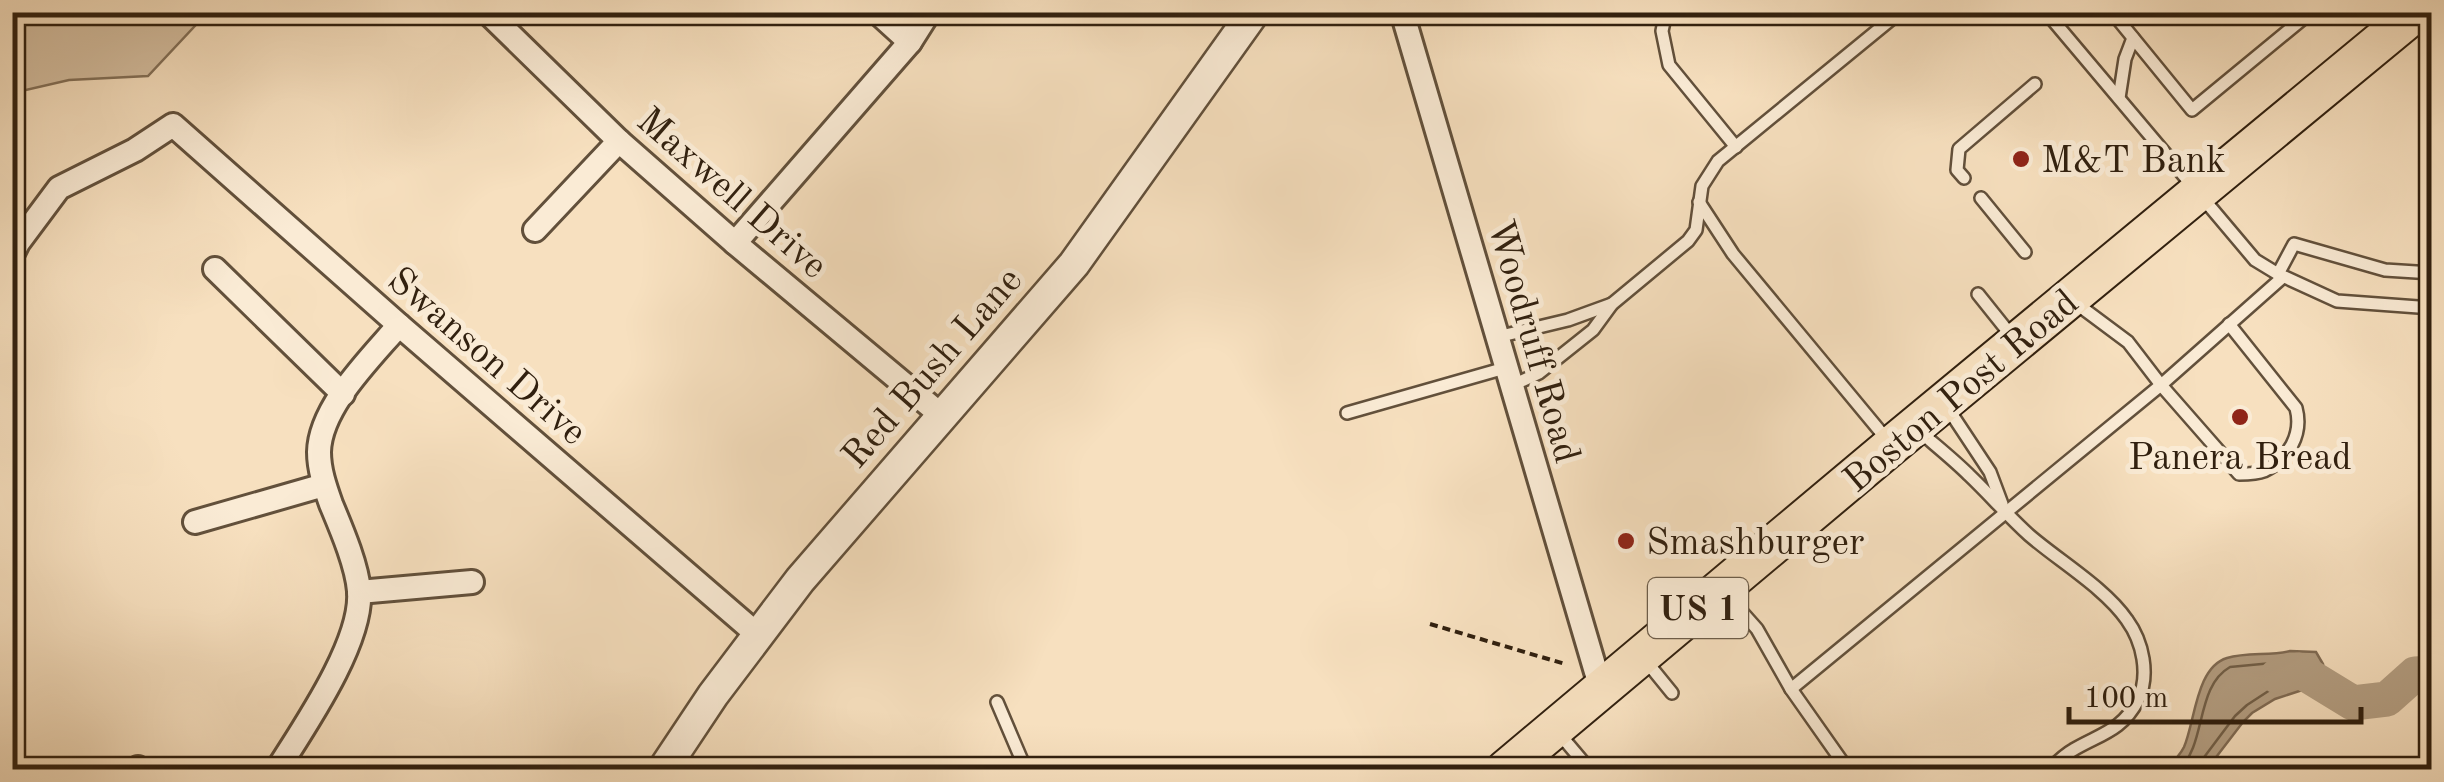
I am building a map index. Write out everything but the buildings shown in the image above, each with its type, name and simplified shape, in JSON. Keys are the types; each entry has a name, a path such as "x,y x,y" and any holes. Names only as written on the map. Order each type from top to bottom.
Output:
{"main road":[{"name":"Boston Post Road","path":"1505,770 2416,12"}],"street":[{"name":"Maxwell Drive","path":"487,12 734,243 942,416"},
{"path":"877,12 910,42"},
{"path":"734,243 910,42 929,12"},
{"name":"Red Bush Lane","path":"663,770 800,580 1074,264 1254,12"},
{"name":"Woodruff Road","path":"1402,12 1601,689"},
{"name":"Swanson Drive","path":"12,255 59,188 134,150 173,125 758,636"},
{"path":"535,230 620,140"},
{"path":"215,269 343,394"},
{"path":"277,770 330,683 351,632 359,592 345,538 324,485 320,441 329,414 399,326"},
{"path":"195,522 324,485"},
{"path":"359,592 472,582"}],"lane":[{"path":"1666,12 1662,31 1669,65 1736,146"},
{"path":"1347,413 1539,373 1593,330 1612,304 1688,241 1696,230 1702,186 1718,161 1900,12"},
{"path":"2046,12 2255,260 2280,276 2337,300 2432,308"},
{"path":"2112,12 2192,110 2312,12"},
{"path":"2119,98 2125,59 2134,38"},
{"path":"1964,178 1956,161 1959,148 2035,84"},
{"path":"1980,198 2025,252"},
{"path":"1699,201 1734,254 1903,436 1968,473 2030,536 2127,619 2144,664 2142,688 2132,710 2104,736 2072,751 2049,770"},
{"path":"1792,689 2161,385 2280,276 2294,244 2385,270 2432,273"},
{"path":"1978,294 2016,342"},
{"path":"2070,298 2128,342 2239,474 2262,472 2280,460 2296,440 2299,420 2296,408 2229,324"},
{"path":"1497,337 1568,320 1612,304"},
{"path":"1944,402 1990,472 2005,512"},
{"path":"1720,589 1757,629 1792,689 1848,770"},
{"path":"1642,655 1672,693"},
{"path":"996,702 1026,770"},
{"path":"1554,728 1590,770"}],"path":[{"path":"1430,624 1565,664"}],"shaded area":[{"path":"12,13 207,13 148,76 69,80 13,93"}],"water":[{"path":"2316,652 2325,675 2318,685 2275,699 2252,713 2207,769 2162,769 2184,747 2198,696 2217,663 2235,656"}],"waterway":[{"path":"2277,676 2299,670 2353,703 2387,699 2415,674 2432,673"}],"place":[{"name":"M&T Bank","path":"2021,159"},
{"name":"Panera Bread","path":"2240,417"},
{"name":"Smashburger","path":"1626,541"}]}
